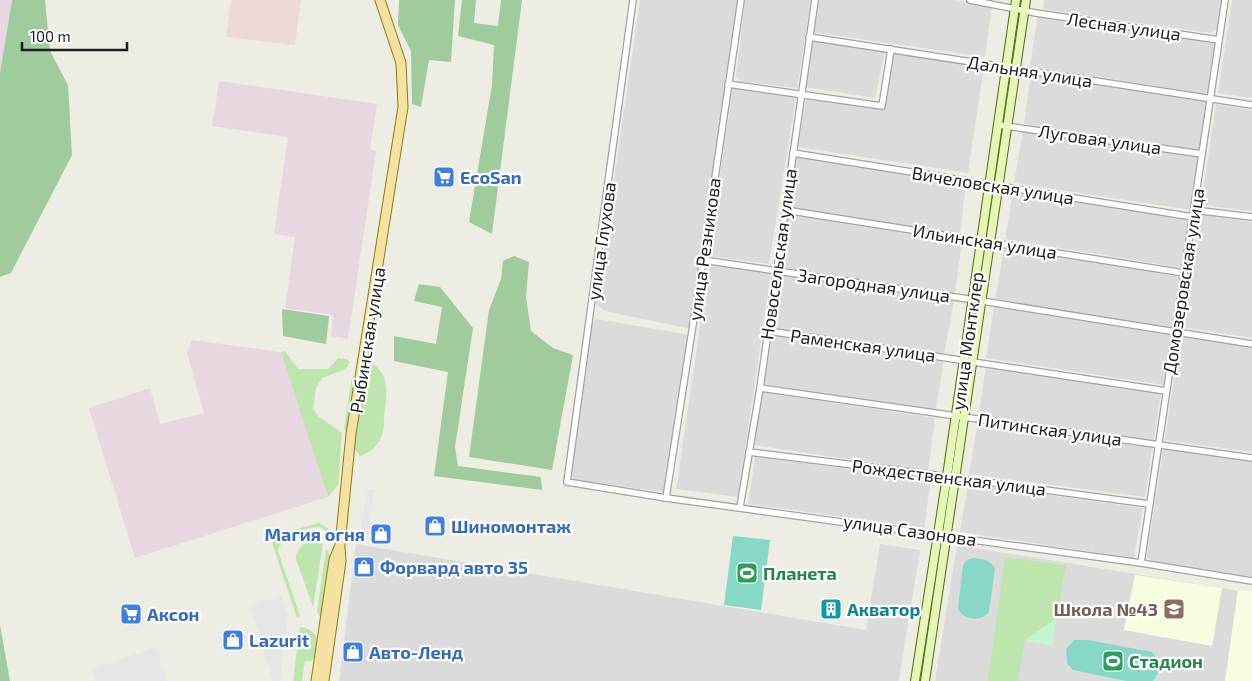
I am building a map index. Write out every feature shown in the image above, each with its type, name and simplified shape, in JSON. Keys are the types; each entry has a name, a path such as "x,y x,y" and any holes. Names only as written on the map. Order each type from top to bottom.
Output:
{"main road":[{"name":"Рыбинская улица","path":"316,681 334,560 340,545 351,434 403,107 401,63 380,0"},
{"path":"324,681 341,561 340,545"}],"street":[{"name":"улица Глухова","path":"567,482 633,0"},
{"name":"улица Резникова","path":"666,498 741,0"},
{"name":"Новосельская улица","path":"740,507 760,388 815,0"},
{"name":"Лесная улица","path":"970,0 1016,4 1024,10 1219,40"},
{"name":"улица Монтклер","path":"994,185 1007,126 1026,0"},
{"name":"Домозеровская улица","path":"1141,563 1225,0"},
{"name":"улица Монтклер","path":"915,681 973,300 986,241 994,185 999,125 1016,4"},
{"name":"Дальняя улица","path":"809,37 1252,105"},
{"path":"728,84 882,106 892,49"},
{"name":"Луговая улица","path":"999,125 1202,154"},
{"name":"Вичеловская улица","path":"792,153 1193,217"},
{"name":"Ильинская улица","path":"784,210 1184,274"},
{"path":"1194,210 1252,217"},
{"name":"улица Монтклер","path":"925,681 982,301 986,241"},
{"name":"Загородная улица","path":"703,260 982,301 1252,344"},
{"name":"Раменская улица","path":"768,331 1166,391"},
{"name":"Питинская улица","path":"760,388 1252,458"},
{"name":"Рождественская улица","path":"749,452 956,477 1149,504"},
{"name":"улица Сазонова","path":"567,482 666,498 1141,563 1252,581"}],"shaded area":[{"path":"0,0 12,0 1,75 0,74"},
{"path":"231,0 301,0 295,45 226,37"},
{"path":"640,0 740,0 691,327 686,328 605,311 596,304"},
{"path":"745,0 811,0 797,88 741,81 736,76"},
{"path":"817,0 955,0 992,6 985,57 812,32"},
{"path":"1044,0 1223,0 1219,26 1210,33 1043,9"},
{"path":"1232,0 1252,0 1252,98 1218,93"},
{"path":"1038,13 1217,40 1211,87 1204,94 1030,66"},
{"path":"812,40 885,52 875,98 805,87"},
{"path":"893,53 984,66 968,173 798,147 806,98 883,107"},
{"path":"1031,72 1209,101 1201,150 1024,124"},
{"path":"219,81 377,104 370,149 376,151 348,339 331,336 333,315 285,308 295,237 274,234 288,137 212,126"},
{"path":"733,87 796,97 769,264 708,256"},
{"path":"1216,104 1252,110 1252,211 1201,205"},
{"path":"1023,131 1201,155 1191,210 1014,183"},
{"path":"797,157 966,183 960,234 788,207"},
{"path":"1013,191 1190,219 1183,268 1005,239"},
{"path":"786,214 962,242 955,294 779,267"},
{"path":"1200,214 1252,222 1252,338 1181,327"},
{"path":"1004,248 1181,277 1172,327 995,299"},
{"path":"709,264 771,273 738,497 676,489"},
{"path":"783,274 954,301 944,355 774,329"},
{"path":"994,307 1171,335 1163,385 986,358"},
{"path":"597,319 685,334 688,338 689,345 664,492 575,480 571,475 592,323"},
{"path":"769,333 944,359 936,410 761,384"},
{"path":"1180,336 1252,348 1252,452 1165,440"},
{"path":"192,340 281,352 328,497 135,558 89,408 150,388 160,424 204,413 187,353"},
{"path":"986,366 1161,390 1154,441 978,419"},
{"path":"762,392 935,418 928,471 754,445"},
{"path":"977,426 1152,448 1145,497 969,474"},
{"path":"1163,449 1252,460 1252,577 1154,562 1148,558"},
{"path":"755,457 931,479 924,528 748,504"},
{"path":"968,484 1143,508 1134,558 960,532"},
{"path":"366,489 374,489 367,540 360,539"},
{"name":"Планета","path":"733,536 770,540 761,610 724,605"},
{"path":"356,544 866,630 880,544 920,550 899,681 339,681"},
{"path":"957,545 1252,593 1252,681 935,681"},
{"path":"973,558 989,561 995,569 989,612 977,619 964,616 958,608 963,565 967,560"},
{"name":"Школа №43","path":"1135,575 1222,588 1212,646 1124,630"},
{"path":"1238,590 1252,592 1252,681 1225,681"},
{"path":"281,596 288,616 280,681 273,681 250,605"},
{"path":"1057,618 1052,646 1025,640"},
{"name":"Стадион","path":"1074,640 1088,640 1152,652 1158,660 1161,669 1153,681 1126,681 1073,670 1067,663 1066,649"},
{"path":"156,647 166,681 95,681 91,670"}],"green space":[{"path":"12,0 45,0 50,51 68,85 72,155 11,273 0,277 0,74"},
{"path":"399,0 455,0 451,62 429,60 421,107 412,104 411,51 398,25"},
{"path":"462,0 476,0 474,23 498,26 501,0 522,0 492,234 469,222 492,85 494,45 458,36"},
{"path":"514,256 529,262 526,297 531,331 553,348 573,355 552,470 469,457 489,310 501,279 503,261"},
{"path":"419,284 440,287 473,328 455,447 458,466 541,477 542,490 434,476 448,372 394,361 394,336 436,344 442,307 414,301"},
{"path":"282,309 329,316 326,344 283,336"},
{"path":"285,351 298,369 328,369 338,358 346,359 350,362 346,369 322,378 316,388 313,409 318,416 342,433 338,485 328,497 281,352"},
{"path":"371,363 382,373 385,380 384,428 381,439 376,445 370,451 360,456 355,449 354,436 364,368 367,364"},
{"path":"358,375 349,431 344,429 352,377"},
{"path":"319,523 329,529 328,532 320,527 309,528 288,535 282,541 278,551 300,616 297,618 272,543 279,534"},
{"path":"313,542 323,544 313,607 296,559 296,554 303,544"},
{"path":"326,549 331,557 321,619 317,612"},
{"path":"1005,557 1066,565 1057,618 1025,640 1018,681 988,681"},
{"path":"0,625 10,681 0,681"},
{"path":"300,627 312,631 318,645 312,661 305,661 302,681 293,681"}],"place":[{"name":"EcoSan","path":"444,177"},
{"name":"Шиномонтаж","path":"435,526"},
{"name":"Магия огня","path":"381,534"},
{"name":"Форвард авто 35","path":"364,567"},
{"name":"Планета","path":"747,573"},
{"name":"Акватор","path":"831,609"},
{"name":"Школа №43","path":"1174,609"},
{"name":"Аксон","path":"131,614"},
{"name":"Lazurit","path":"233,640"},
{"name":"Авто-Ленд","path":"353,652"},
{"name":"Стадион","path":"1113,661"}]}
